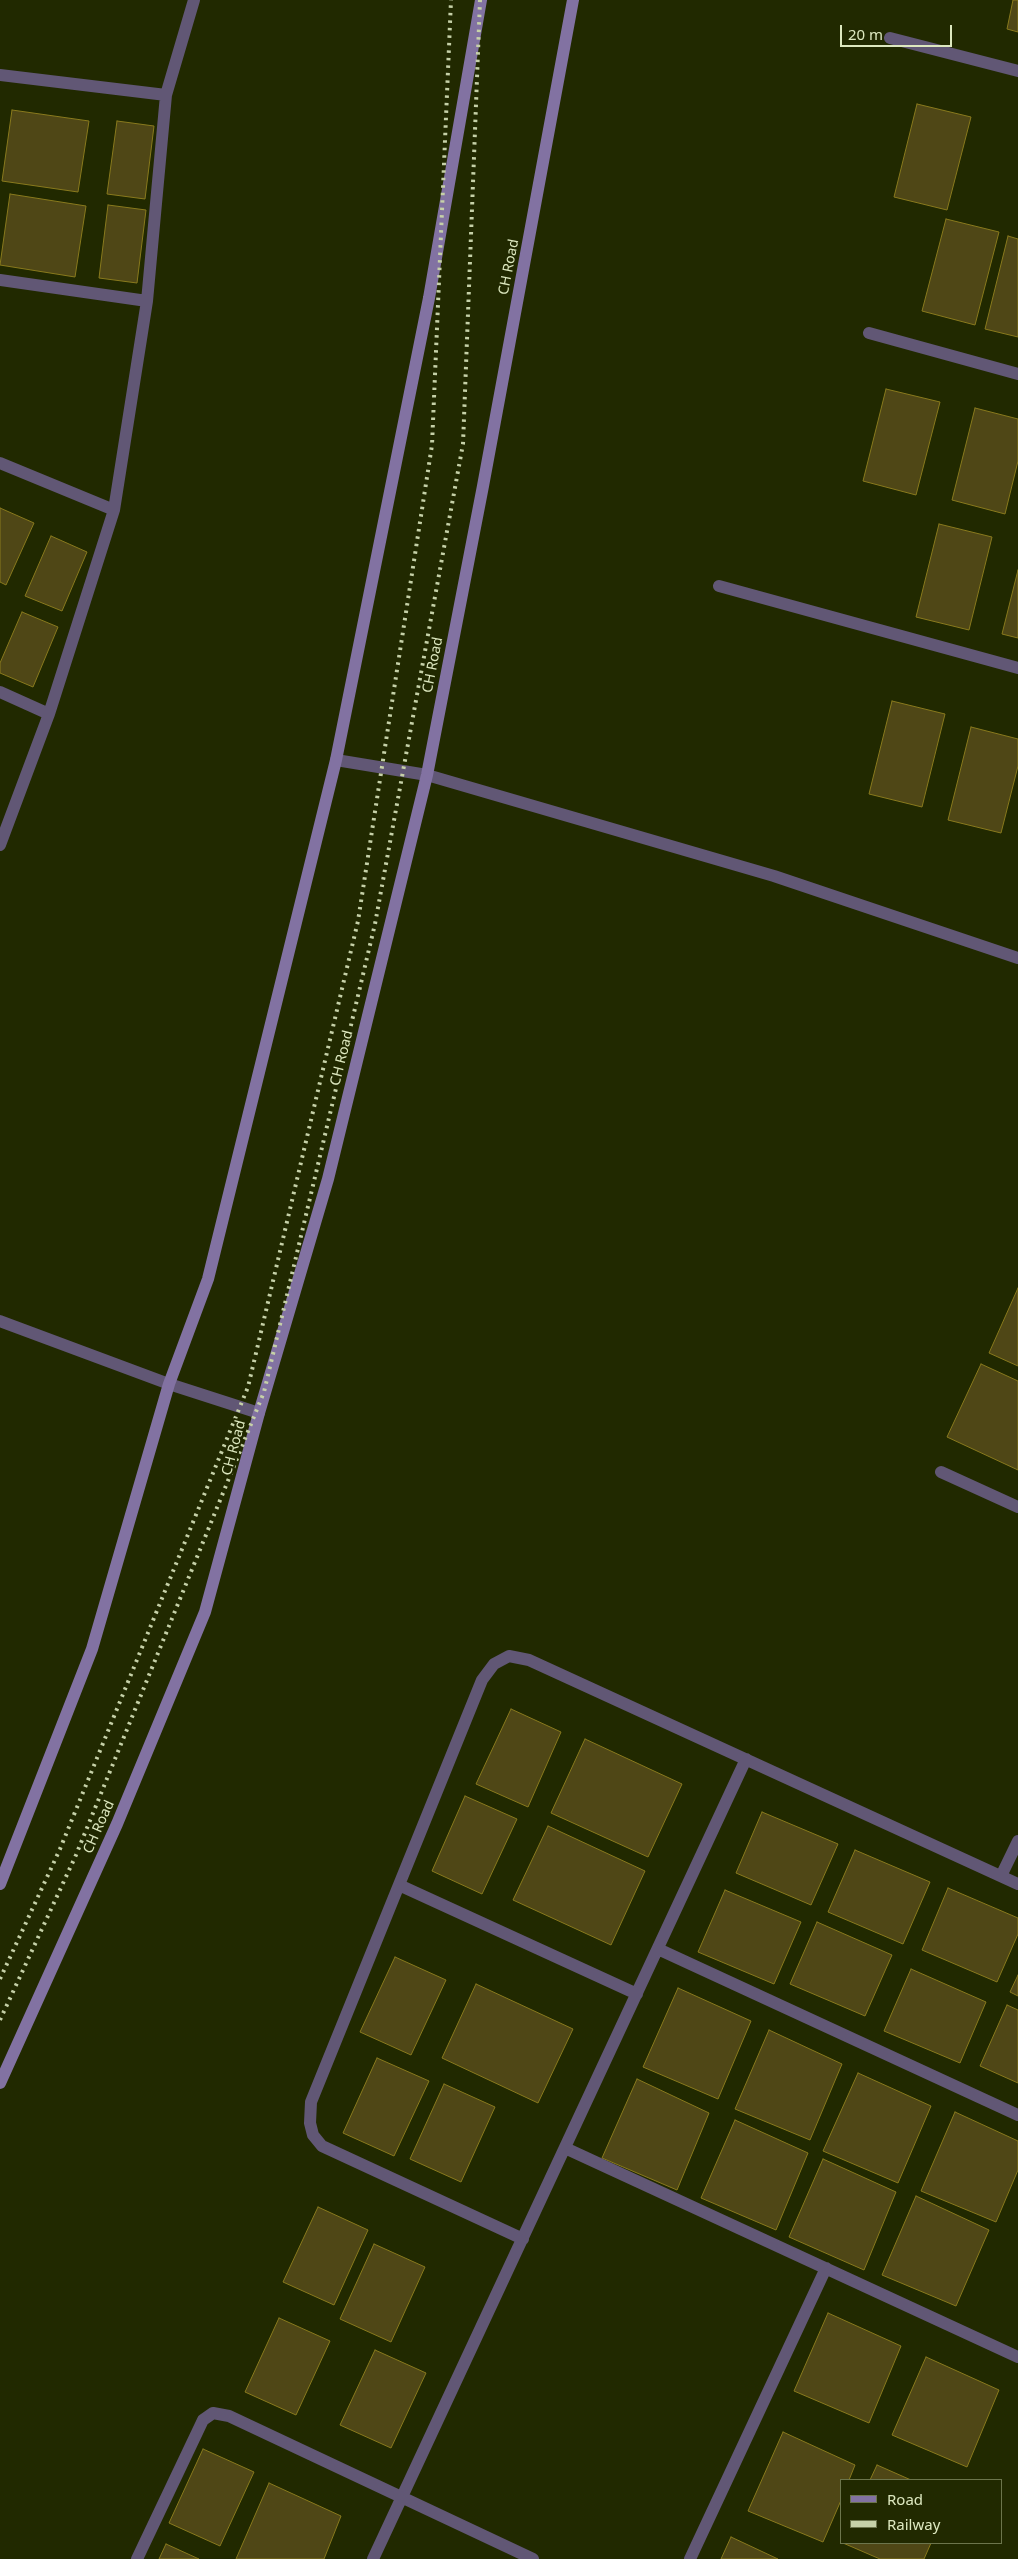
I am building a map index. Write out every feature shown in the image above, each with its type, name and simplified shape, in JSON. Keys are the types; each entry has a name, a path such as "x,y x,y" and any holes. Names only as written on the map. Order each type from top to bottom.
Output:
{"street":[{"path":"0,845 49,714 114,510 147,301 166,95 194,0"},
{"path":"0,1884 92,1649 169,1384 208,1279 336,760 429,298 481,0"},
{"name":"CH Road","path":"0,2083 117,1824 205,1612 259,1413 328,1179 427,775 483,486 573,0"},
{"path":"890,38 1018,71"},
{"path":"0,75 166,95"},
{"path":"0,280 147,301"},
{"path":"869,333 1018,374"},
{"path":"0,463 114,510"},
{"path":"719,586 1018,668"},
{"path":"0,692 49,714"},
{"path":"336,760 427,775 774,876 1018,958"},
{"path":"0,1321 169,1384 259,1413"},
{"path":"941,1472 1018,1507"},
{"path":"523,2239 322,2146 312,2135 310,2123 311,2102 482,1680 494,1664 509,1656 529,1660 1018,1884"},
{"path":"373,2559 746,1759"},
{"path":"1002,1876 1018,1841"},
{"path":"399,1885 637,1994"},
{"path":"658,1949 1018,2114"},
{"path":"565,2148 1018,2356"},
{"path":"690,2559 826,2268"},
{"path":"137,2559 203,2420 213,2413 229,2416 533,2559"}],"building":[{"path":"1013,0 1018,0 1018,32 1007,29"},
{"path":"917,104 971,117 947,210 894,197"},
{"path":"12,110 89,121 78,192 2,181"},
{"path":"117,121 154,126 145,199 107,194"},
{"path":"10,194 86,206 75,277 0,265"},
{"path":"108,205 146,210 137,283 99,278"},
{"path":"946,219 999,232 975,325 922,311"},
{"path":"1008,236 1018,239 1018,337 985,329"},
{"path":"886,389 940,402 916,495 863,481"},
{"path":"975,408 1018,419 1018,461 1005,514 952,500"},
{"path":"0,508 34,523 6,585 0,582"},
{"path":"939,524 992,537 969,630 916,617"},
{"path":"51,536 87,552 62,611 25,596"},
{"path":"1018,570 1018,638 1002,634"},
{"path":"22,612 58,627 33,687 0,673 0,663"},
{"path":"892,701 945,714 922,807 869,794"},
{"path":"971,727 1018,739 1018,766 1001,833 948,820"},
{"path":"1018,1288 1018,1366 989,1353"},
{"path":"981,1364 1018,1381 1018,1470 947,1437"},
{"path":"511,1709 561,1732 528,1807 476,1784"},
{"path":"585,1739 682,1784 648,1857 551,1813"},
{"path":"465,1796 517,1819 482,1894 432,1871"},
{"path":"762,1812 838,1844 811,1905 736,1873"},
{"path":"548,1826 645,1871 611,1945 513,1900"},
{"path":"855,1850 930,1882 903,1944 828,1912"},
{"path":"948,1888 1018,1918 1018,1934 997,1982 922,1950"},
{"path":"725,1890 801,1922 774,1984 698,1952"},
{"path":"817,1922 892,1955 865,2016 790,1984"},
{"path":"395,1957 446,1980 411,2055 360,2032"},
{"path":"911,1969 986,2002 960,2063 884,2031"},
{"path":"1018,1975 1018,1996 1010,1992"},
{"path":"476,1984 573,2029 538,2103 442,2058"},
{"path":"678,1988 751,2021 718,2099 643,2067"},
{"path":"1007,2005 1018,2010 1018,2083 980,2066"},
{"path":"769,2030 842,2064 810,2140 735,2109"},
{"path":"377,2058 429,2081 394,2156 343,2133"},
{"path":"858,2073 931,2106 898,2183 823,2151"},
{"path":"637,2079 709,2113 677,2190 602,2158"},
{"path":"444,2084 495,2107 461,2182 410,2159"},
{"path":"955,2112 1018,2141 1018,2170 996,2222 921,2191"},
{"path":"735,2120 808,2153 776,2230 701,2198"},
{"path":"823,2159 896,2192 864,2270 789,2237"},
{"path":"916,2196 989,2230 956,2306 882,2275"},
{"path":"318,2207 368,2230 334,2305 283,2282"},
{"path":"374,2244 425,2267 391,2342 340,2319"},
{"path":"828,2313 901,2346 869,2423 794,2391"},
{"path":"279,2318 330,2341 296,2415 245,2392"},
{"path":"375,2350 426,2373 391,2448 340,2425"},
{"path":"926,2357 999,2390 967,2467 892,2435"},
{"path":"783,2432 855,2465 849,2479 840,2479 840,2503 823,2542 748,2511"},
{"path":"203,2449 254,2472 220,2546 169,2523"},
{"path":"877,2465 909,2479 870,2479"},
{"path":"269,2483 341,2516 324,2559 236,2559"},
{"path":"731,2537 778,2559 721,2559"},
{"path":"166,2544 199,2559 159,2559"},
{"path":"845,2544 931,2544 924,2559 880,2559"}],"railway":[{"path":"0,1979 60,1849 248,1387 358,921 432,445 451,0"},
{"path":"0,2020 76,1855 264,1392 375,924 463,444 480,0"}]}
